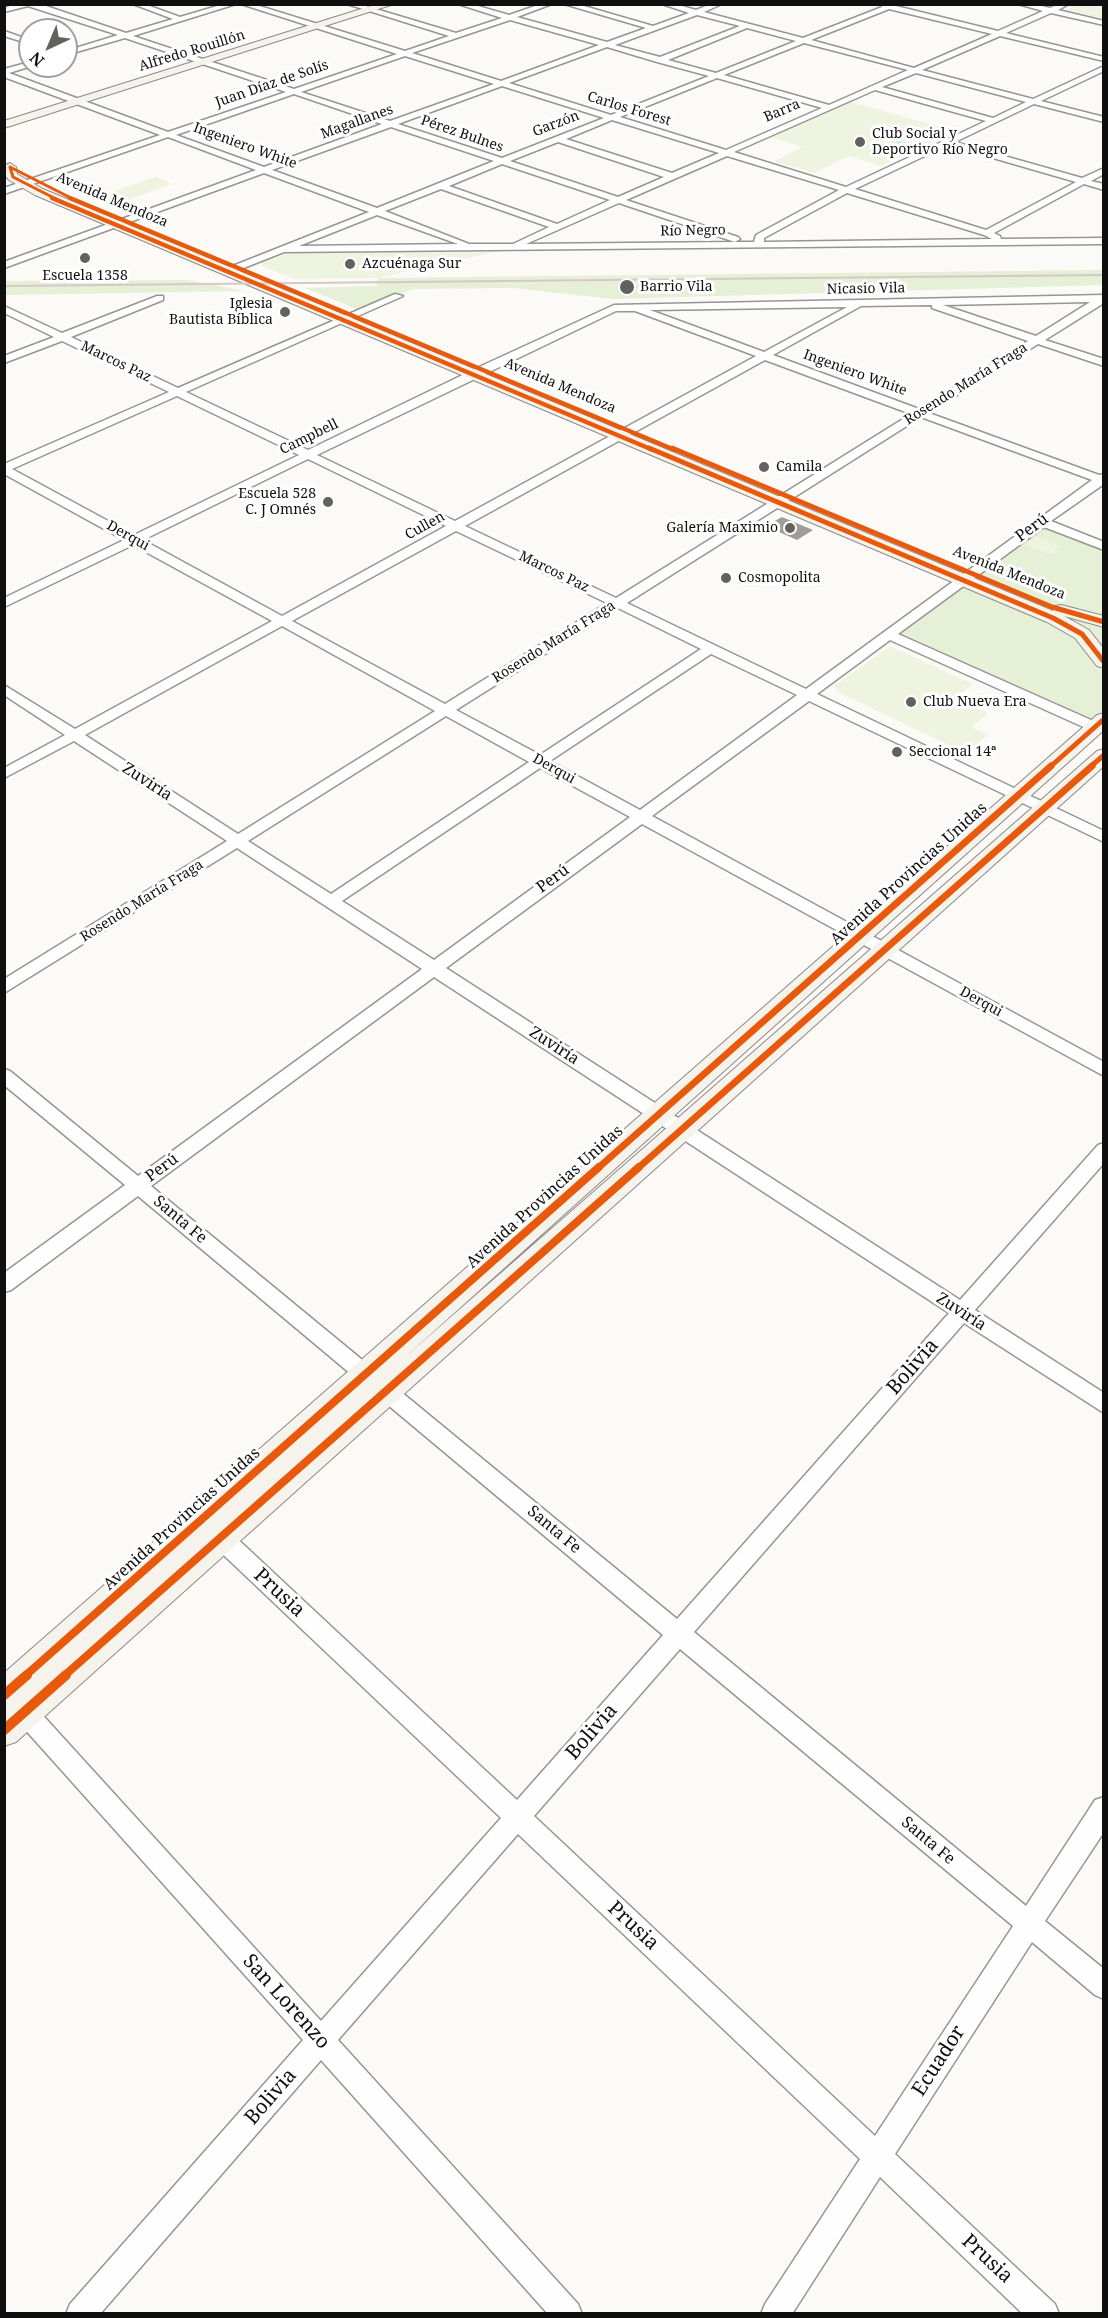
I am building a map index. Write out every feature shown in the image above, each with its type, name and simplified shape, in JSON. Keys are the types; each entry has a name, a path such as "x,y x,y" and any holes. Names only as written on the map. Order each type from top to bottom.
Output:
{"main road":[{"name":"Alfredo Rouillón","path":"4,125 389,4"},
{"name":"Avenida Mendoza","path":"7,163 13,177 349,318 966,576 1081,617 1104,622"},
{"name":"Avenida Mendoza","path":"966,576 1082,634 1104,662"},
{"name":"Avenida Provincias Unidas","path":"9,1704 221,1538 376,1383 659,1114 1099,723"},
{"name":"Avenida Provincias Unidas","path":"9,1704 376,1383 681,1129 1104,755"}],"street":[{"path":"4,10 26,4"},
{"name":"Pérez Bulnes","path":"31,4 748,244"},
{"path":"136,4 181,20"},
{"path":"78,50 233,4"},
{"name":"Carlos Forest","path":"244,4 987,233 1004,242"},
{"path":"350,4 457,36"},
{"path":"461,4 829,107"},
{"name":"Juan Díaz de Solís","path":"4,191 549,4"},
{"path":"567,4 654,28"},
{"path":"665,4 1104,120"},
{"name":"Magallanes","path":"4,265 719,4"},
{"path":"1021,4 1104,23"},
{"name":"Barra","path":"511,247 1066,4"},
{"path":"889,5 1104,58"},
{"name":"Garzón","path":"233,269 889,5"},
{"path":"660,60 746,26"},
{"path":"759,244 759,237 846,190 1104,68"},
{"name":"Ingeniero White","path":"4,73 475,247"},
{"path":"875,88 992,120"},
{"path":"558,139 671,176"},
{"path":"947,142 1104,187"},
{"path":"987,233 1104,170"},
{"path":"441,186 557,226"},
{"name":"Río Negro","path":"282,249 1104,241"},
{"path":"4,469 398,296"},
{"path":"4,360 160,298"},
{"name":"Nicasio Vila","path":"630,306 1102,299"},
{"name":"Rosendo María Fraga","path":"4,987 1102,299"},
{"path":"922,302 1104,363"},
{"name":"Cullen","path":"4,774 860,303"},
{"name":"Ingeniero White","path":"630,306 1102,479"},
{"name":"Campbell","path":"4,603 477,371 614,308 630,306"},
{"name":"Marcos Paz","path":"4,309 1104,837"},
{"name":"Derqui","path":"4,469 1104,1070"},
{"name":"Perú","path":"4,1284 966,576 1102,479"},
{"path":"1041,522 1104,546"},
{"path":"887,634 1099,723"},
{"path":"331,901 712,647"},
{"name":"Zuviría","path":"4,689 1104,1404"},
{"name":"Santa Fe","path":"4,1075 1104,1986"},
{"name":"Bolivia","path":"80,2313 1104,1150"},
{"name":"Prusia","path":"221,1538 1045,2313"},
{"name":"San Lorenzo","path":"9,1704 321,2040 568,2313"},
{"name":"Ecuador","path":"775,2313 1104,1809"}],"green space":[{"path":"1079,5 1103,5 1103,19 1066,10"},
{"name":"Club Social y Deportivo Río Negro","path":"851,102 955,131 881,166 849,156 815,173 774,161 803,147 771,137"},
{"path":"155,177 172,184 113,205 96,197"},
{"name":"Azcuénaga Sur","path":"495,252 378,278 294,279 262,266 262,262 288,253"},
{"path":"1104,270 1103,285 613,299 513,288 413,289 359,310 305,288 376,286 378,278"},
{"path":"189,280 244,291 5,295 5,281"},
{"path":"1042,522 1103,546 1103,731 887,634"},
{"path":"1036,536 1061,546 1050,554 1025,545"},
{"name":"Club Nueva Era","path":"890,646 973,684 956,698 988,713 972,727 988,735 965,753 838,692 834,686"}],"water":[{"path":"899,141 919,147 894,158 868,151"}],"building":[{"name":"Galería Maximio","path":"782,517 813,530 797,540 766,526"}],"railway":[{"path":"4,286 1104,275"}],"cycle path":[{"path":"1104,622 1052,607 54,191 10,167 13,177 39,192 1053,618 1082,634 1104,662"},
{"path":"4,1695 1104,719"},
{"path":"4,1730 1104,755"}],"place":[{"name":"Club Social y Deportivo Río Negro","path":"860,142"},
{"name":"Escuela 1358","path":"85,258"},
{"name":"Azcuénaga Sur","path":"350,264"},
{"name":"Barrio Vila","path":"627,287"},
{"name":"Iglesia Bautista Bíblica","path":"285,312"},
{"name":"Camila","path":"764,467"},
{"name":"Escuela 528 C. J Omnés","path":"328,502"},
{"name":"Galería Maximio","path":"790,528"},
{"name":"Cosmopolita","path":"726,578"},
{"name":"Club Nueva Era","path":"911,702"},
{"name":"Seccional 14ª","path":"897,752"}]}
